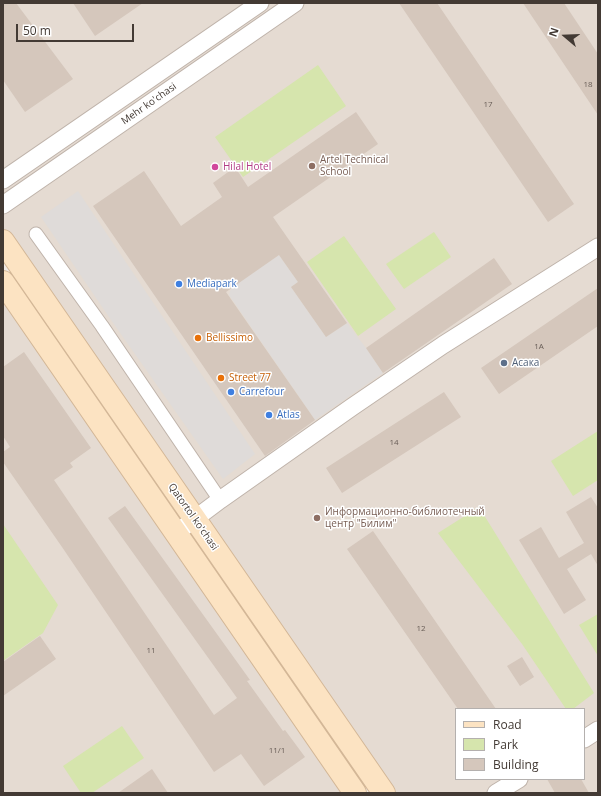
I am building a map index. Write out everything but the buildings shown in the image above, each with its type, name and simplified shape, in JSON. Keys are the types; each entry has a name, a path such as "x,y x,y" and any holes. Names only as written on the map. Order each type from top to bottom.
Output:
{"main road":[{"name":"Qatortol ko'chasi","path":"3,241 384,793"},
{"path":"3,282 355,793"}],"street":[{"name":"Mehr ko'chasi","path":"3,180 260,3"},
{"name":"Mehr ko'chasi","path":"3,205 295,3"},
{"path":"36,234 102,326 220,500"},
{"path":"176,533 220,500 442,345 598,247"},
{"path":"585,738 598,730"},
{"path":"496,793 517,780"}],"shaded area":[{"path":"3,3 598,3 598,793 384,793 3,241"},
{"path":"78,191 255,454 223,479 111,320 41,217"},
{"path":"279,255 298,282 291,287 326,337 347,323 383,373 315,420 229,295 231,288"},
{"path":"3,282 355,793 3,793"}],"green space":[{"path":"318,65 346,106 243,177 215,137"},
{"path":"434,232 451,257 404,289 386,264"},
{"path":"344,236 396,309 358,336 307,262"},
{"path":"598,431 598,480 573,496 551,461"},
{"path":"479,507 594,693 574,708 565,708 522,644 438,533"},
{"path":"3,524 58,605 43,633 3,661"},
{"path":"598,614 598,656 579,625"},
{"path":"122,726 144,758 92,793 81,793 63,766"}],"place":[{"name":"Artel Technical School","path":"312,166"},
{"name":"Hilal Hotel","path":"215,167"},
{"name":"Mediapark","path":"179,284"},
{"name":"Bellissimo","path":"198,338"},
{"name":"Асака","path":"504,363"},
{"name":"Street 77","path":"221,378"},
{"name":"Carrefour","path":"231,392"},
{"name":"Atlas","path":"269,415"},
{"name":"Информационно-библиотечный центр \"Билим\"","path":"317,518"}]}
